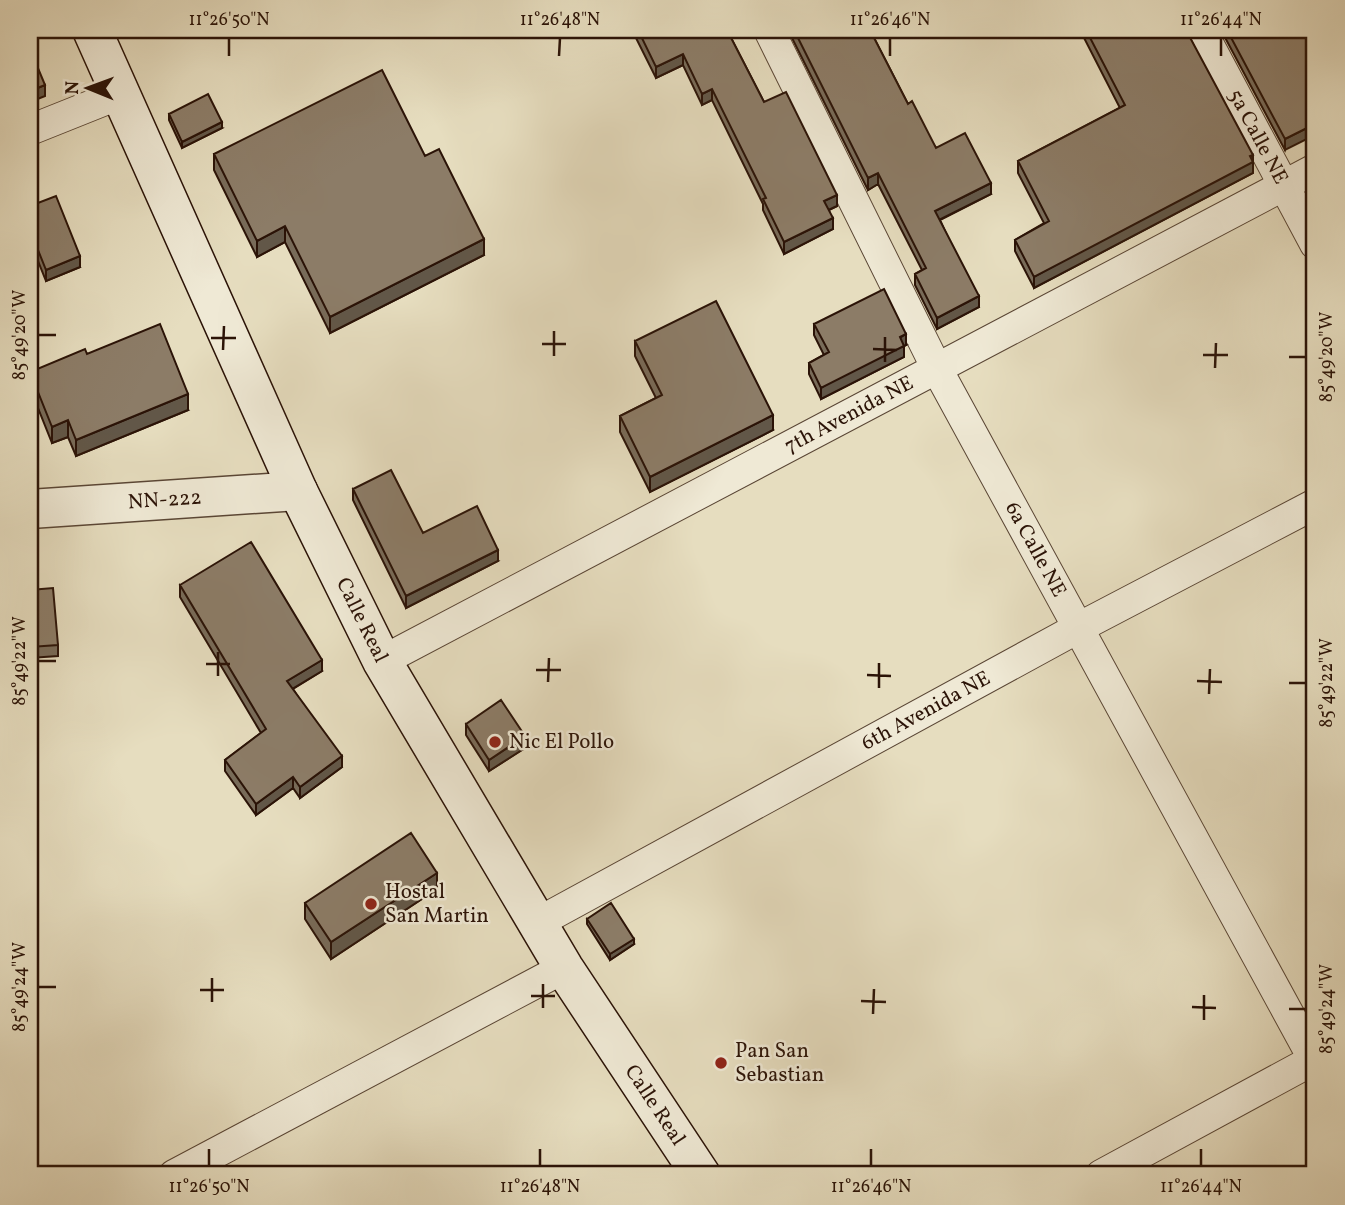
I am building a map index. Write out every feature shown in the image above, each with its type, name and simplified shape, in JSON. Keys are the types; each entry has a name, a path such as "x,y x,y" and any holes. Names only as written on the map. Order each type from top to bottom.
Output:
{"main road":[{"name":"Calle Real","path":"92,30 298,491 382,661 564,968 701,1175"},
{"name":"NN-222","path":"30,509 298,491"}],"street":[{"name":"6a Calle NE","path":"769,30 937,369 1315,1060"},
{"name":"5a Calle NE","path":"1201,30 1315,244"},
{"path":"30,130 120,93"},
{"name":"7th Avenida NE","path":"382,661 1315,169"},
{"name":"6th Avenida NE","path":"537,923 1078,628 1315,504"},
{"path":"174,1175 564,968"},
{"path":"1101,1175 1315,1060"}],"building":[{"path":"638,30 727,30 764,102 786,92 837,195 824,201 833,218 784,242 763,199 766,198 712,89 702,94 683,54 656,67"},
{"path":"794,30 870,30 908,104 912,101 936,148 965,133 991,183 935,211 979,296 937,318 915,274 926,268 878,173 868,178"},
{"path":"1086,30 1186,30 1253,155 1250,156 1253,162 1034,277 1015,240 1049,221 1018,161 1125,105"},
{"path":"1227,30 1315,30 1315,124 1285,139"},
{"path":"30,49 45,85 30,91"},
{"path":"382,70 425,156 439,149 484,239 330,317 285,226 257,241 214,154"},
{"path":"208,94 222,122 182,142 169,114"},
{"path":"56,196 80,256 46,270 30,230 30,206"},
{"path":"884,289 906,334 900,337 904,346 821,388 809,363 829,352 814,324"},
{"path":"716,301 773,415 650,477 620,416 662,395 635,341"},
{"path":"160,324 188,394 76,440 68,420 52,427 30,372 85,349 87,354"},
{"path":"391,470 423,533 477,506 498,550 406,596 353,489"},
{"path":"251,542 322,660 287,681 342,756 300,787 293,777 256,804 225,760 266,729 180,585"},
{"path":"53,588 58,645 30,647 30,590"},
{"path":"30,672 34,725 30,725"},
{"name":"Nic El Pollo","path":"501,700 525,736 489,760 466,724"},
{"name":"Hostal San Martin","path":"411,833 437,873 331,942 305,903"},
{"path":"611,903 634,939 610,954 587,919"}],"place":[{"name":"Nic El Pollo","path":"495,742"},
{"name":"Hostal San Martin","path":"371,904"},
{"name":"Pan San Sebastian","path":"721,1063"}]}
